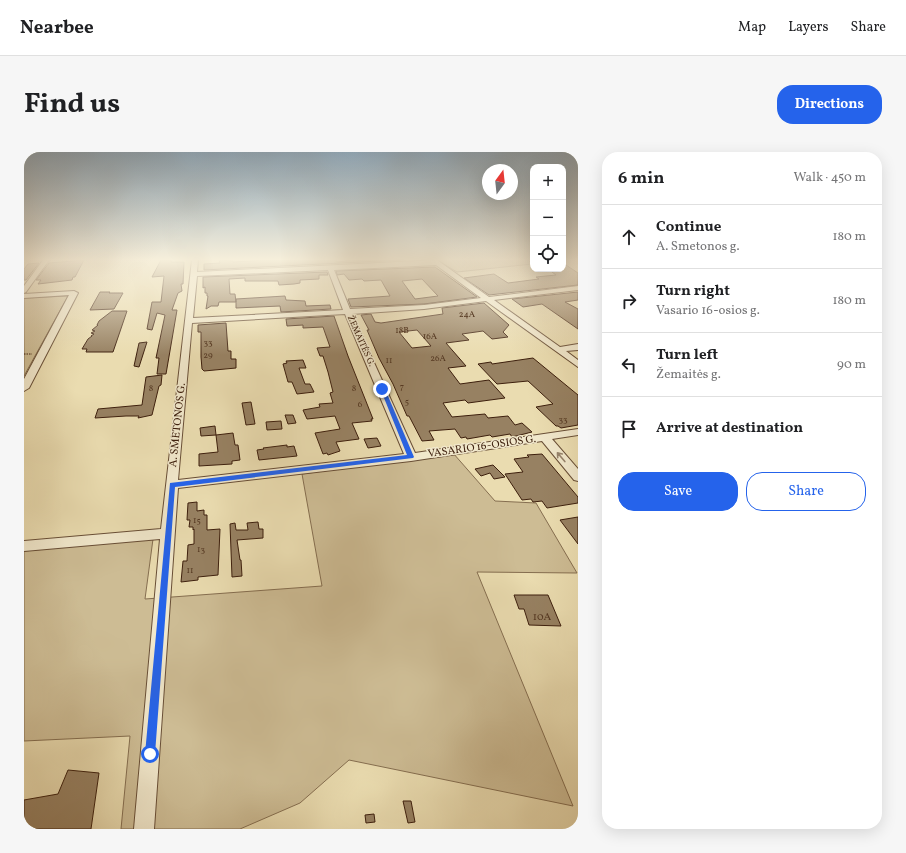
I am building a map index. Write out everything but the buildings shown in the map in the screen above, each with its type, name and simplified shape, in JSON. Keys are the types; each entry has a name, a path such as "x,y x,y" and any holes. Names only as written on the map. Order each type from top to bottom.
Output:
{"street":[{"name":"A. SMETONOS G.","path":"144,829 167,533 192,292"},
{"name":"ŽEMAITĖS G.","path":"340,292 411,457"},
{"path":"476,292 578,364"},
{"path":"189,321 424,307 551,292"},
{"path":"24,296 74,294 24,388"},
{"path":"559,350 578,347"},
{"name":"VASARIO 16-OSIOS G.","path":"172,485 411,457 578,432"},
{"path":"545,438 578,477"},
{"path":"24,546 167,533"}],"shaded area":[{"path":"68,296 24,376 24,298"},
{"path":"453,453 495,501 536,503 577,573 477,572 573,806 349,760 300,803 240,829 121,829 130,736 24,741 24,551 153,539 145,599 322,586 302,474"}],"route":[{"path":"150,754 172,485 411,457 382,389"}]}
